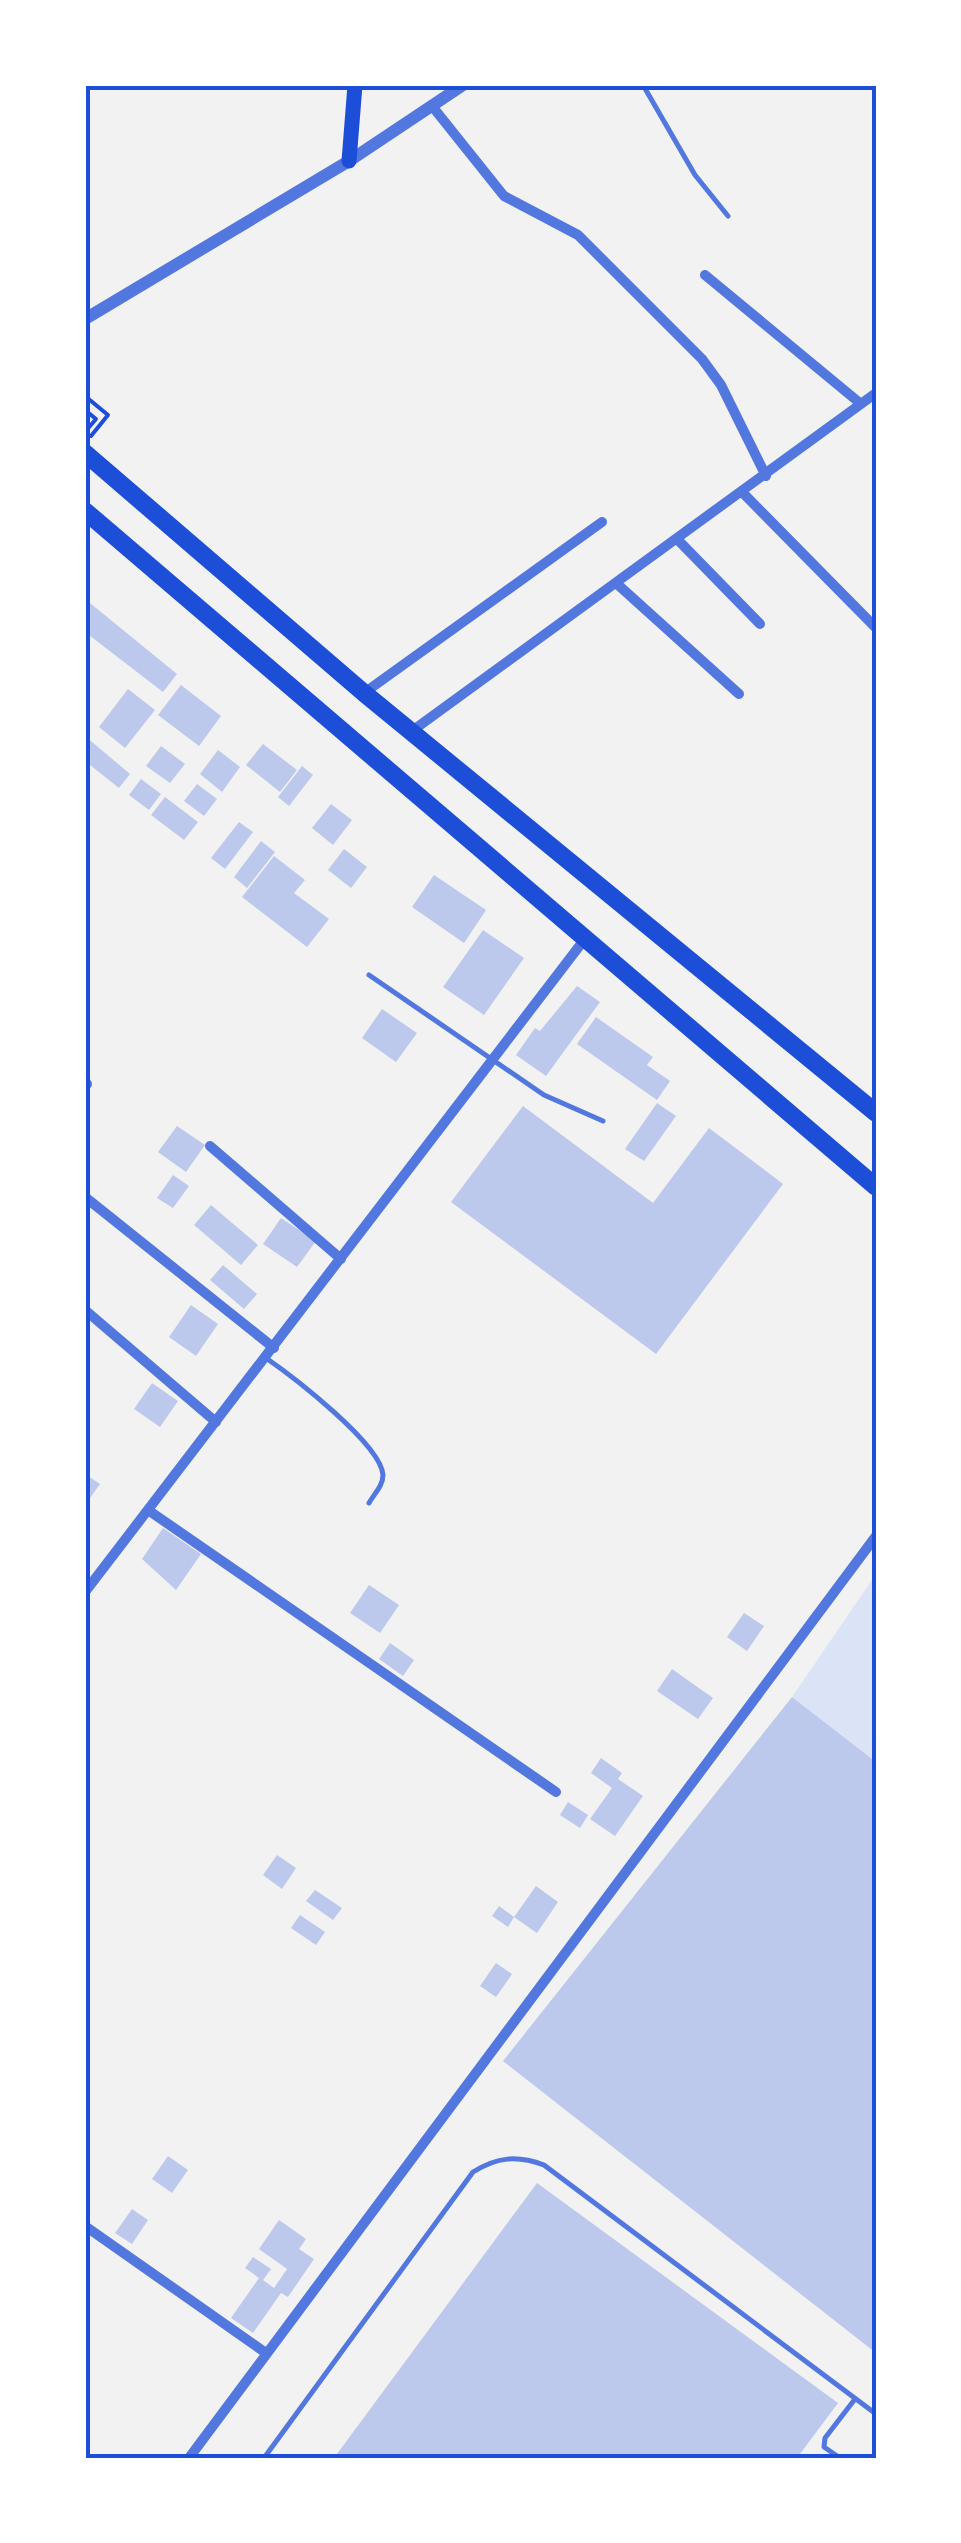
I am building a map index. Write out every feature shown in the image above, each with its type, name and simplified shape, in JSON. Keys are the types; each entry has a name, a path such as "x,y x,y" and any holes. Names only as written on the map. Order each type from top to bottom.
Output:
{"main road":[{"path":"349,161 354,85"},
{"path":"85,453 364,693 876,1114"},
{"path":"85,511 876,1187"}],"street":[{"path":"85,319 349,161 463,85"},
{"path":"432,106 504,196 578,235 702,359 721,385 766,476"},
{"path":"704,275 861,404"},
{"path":"412,731 743,493 876,392"},
{"path":"743,493 876,628"},
{"path":"364,693 602,522"},
{"path":"678,540 760,624"},
{"path":"616,583 739,694"},
{"path":"85,1592 584,940"},
{"path":"210,1146 341,1258"},
{"path":"85,1197 274,1348"},
{"path":"85,1310 216,1422"},
{"path":"148,1510 556,1792"},
{"path":"189,2458 876,1536"},
{"path":"85,2226 266,2354"}],"lane":[{"path":"642,85 695,174 728,216"},
{"path":"369,975 544,1095 602,1121"},
{"path":"266,1358 360,1438 383,1470 382,1482 369,1503"},
{"path":"264,2458 473,2172 490,2161 508,2158 544,2165 876,2414"},
{"path":"840,2458 824,2447 825,2438 855,2399"}],"path":[{"path":"85,396 108,416 85,444"},
{"path":"85,410 96,419 85,432"}],"shaded area":[{"path":"876,1574 876,1762 792,1697"}],"building":[{"path":"85,599 177,674 163,692 85,632"},
{"path":"181,685 221,716 199,746 158,715"},
{"path":"128,689 155,710 125,748 99,727"},
{"path":"85,736 130,774 119,788 85,761"},
{"path":"263,744 297,770 280,792 246,765"},
{"path":"161,746 185,764 170,783 146,766"},
{"path":"218,750 240,767 222,792 200,774"},
{"path":"302,766 313,775 289,806 278,797"},
{"path":"141,779 161,794 149,810 129,795"},
{"path":"197,784 217,799 204,816 184,801"},
{"path":"165,797 198,822 184,840 151,815"},
{"path":"331,804 352,820 333,845 312,828"},
{"path":"239,822 253,832 225,869 211,858"},
{"path":"261,841 275,852 247,888 234,877"},
{"path":"344,849 367,867 351,888 328,870"},
{"path":"274,856 305,880 294,893 329,919 307,947 242,897"},
{"path":"434,875 486,910 464,943 412,907"},
{"path":"483,930 524,958 484,1015 443,987"},
{"path":"577,986 600,1002 546,1076 516,1055 535,1028 540,1031"},
{"path":"382,1009 417,1033 396,1062 362,1038"},
{"path":"596,1017 653,1057 647,1065 670,1081 657,1100 577,1044"},
{"path":"657,1103 676,1116 644,1161 625,1149"},
{"path":"523,1106 653,1203 709,1128 783,1184 656,1354 451,1202"},
{"path":"177,1126 205,1145 186,1172 158,1152"},
{"path":"173,1175 189,1186 173,1208 157,1198"},
{"path":"211,1205 258,1245 241,1265 194,1225"},
{"path":"281,1218 316,1241 297,1267 263,1244"},
{"path":"223,1265 257,1294 244,1309 210,1280"},
{"path":"191,1305 218,1324 196,1356 169,1337"},
{"path":"152,1383 178,1401 160,1427 134,1409"},
{"path":"85,1474 100,1484 85,1505"},
{"path":"163,1528 201,1554 176,1590 142,1559"},
{"path":"369,1585 399,1605 380,1633 350,1613"},
{"path":"744,1613 764,1626 747,1651 727,1637"},
{"path":"390,1643 414,1660 403,1676 379,1659"},
{"path":"672,1669 713,1698 698,1719 657,1691"},
{"path":"792,1697 876,1762 876,2353 503,2061"},
{"path":"601,1758 622,1773 618,1779 643,1796 615,1836 590,1819 612,1788 591,1773"},
{"path":"568,1802 588,1815 580,1828 560,1815"},
{"path":"277,1855 296,1868 282,1889 263,1875"},
{"path":"536,1886 558,1902 537,1933 514,1917"},
{"path":"315,1890 342,1908 333,1920 306,1901"},
{"path":"499,1906 514,1917 508,1927 492,1916"},
{"path":"300,1915 325,1932 316,1945 291,1928"},
{"path":"496,1963 512,1974 496,1997 480,1986"},
{"path":"168,2156 188,2170 172,2193 152,2179"},
{"path":"537,2183 838,2403 797,2458 334,2458"},
{"path":"132,2209 148,2220 132,2244 115,2233"},
{"path":"279,2220 306,2239 299,2249 314,2259 288,2297 281,2293 253,2333 231,2318 259,2278 245,2268 253,2257 271,2269 263,2280 274,2288 287,2269 259,2249"}]}
